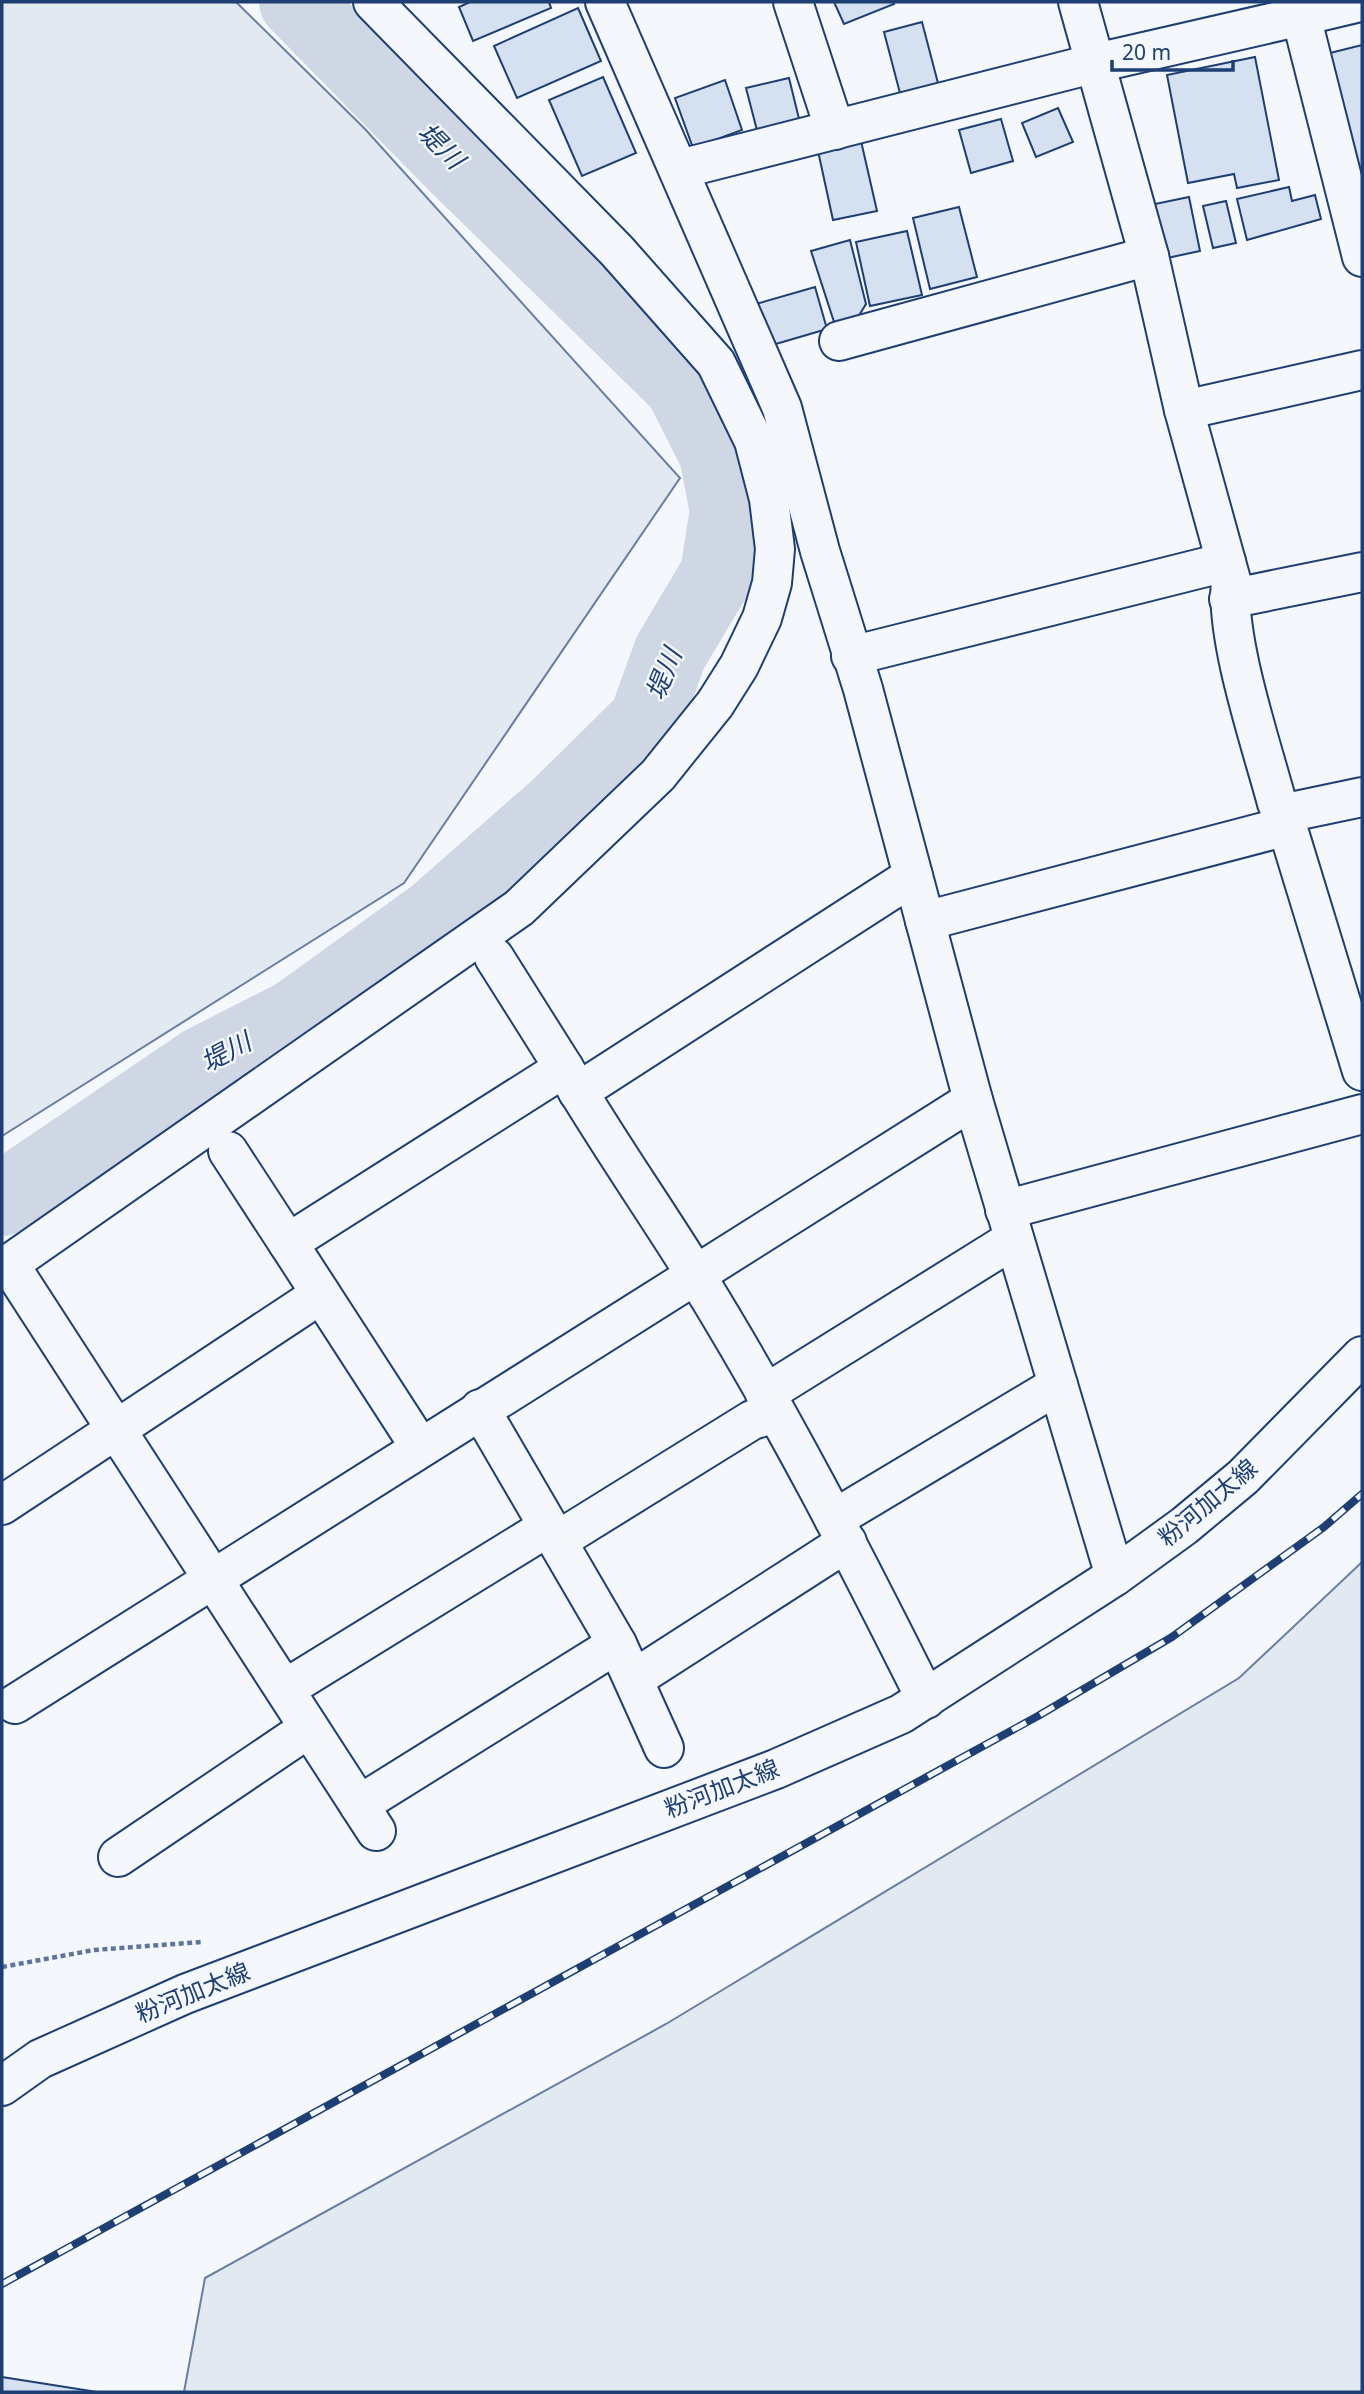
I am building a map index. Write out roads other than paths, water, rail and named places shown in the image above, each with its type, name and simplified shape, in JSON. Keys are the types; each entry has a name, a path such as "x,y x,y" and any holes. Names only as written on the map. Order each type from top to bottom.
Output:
{"street":[{"path":"373,2 617,251 716,363 744,416 766,488 775,549 772,583 762,618 739,666 707,714 659,775 519,908 6,1267 214,1577 367,1818 617,1644"},
{"path":"605,2 782,408 851,656 863,689 972,1100 1115,1576"},
{"path":"793,2 835,130"},
{"path":"1078,2 1149,256 1184,410 1231,580 1229,599 1238,651 1284,820 1362,1070"},
{"path":"680,169 1096,63 1360,2"},
{"path":"1301,16 1362,257"},
{"path":"839,341 1149,256"},
{"path":"1184,410 1362,370"},
{"path":"851,656 1226,562"},
{"path":"1229,599 1362,572"},
{"path":"925,921 1362,797"},
{"path":"288,1243 571,1080 913,876"},
{"path":"494,957 696,1275 841,1530 926,1699"},
{"path":"15,1704 972,1100"},
{"path":"285,1689 752,1420 770,1403 1010,1224 1362,1114"},
{"path":"228,1151 421,1447"},
{"path":"2,1505 321,1294"},
{"name":"粉河加太線","path":"2,2086 40,2059 185,1994 776,1769 842,1742 926,1699 1115,1576 1243,1477 1362,1356"},
{"path":"634,1679 841,1530 1058,1385"},
{"path":"480,1409 617,1644 664,1748"},
{"path":"118,1857 309,1728"}],"waterway":[{"name":"堤川","path":"2,1199 201,1064 295,1016 435,915 559,806 646,720 670,653 717,574 727,511 716,454 681,385 455,164 296,2"}],"railway":[{"path":"2,2284 1038,1716 1172,1637 1324,1527 1362,1494"}]}
